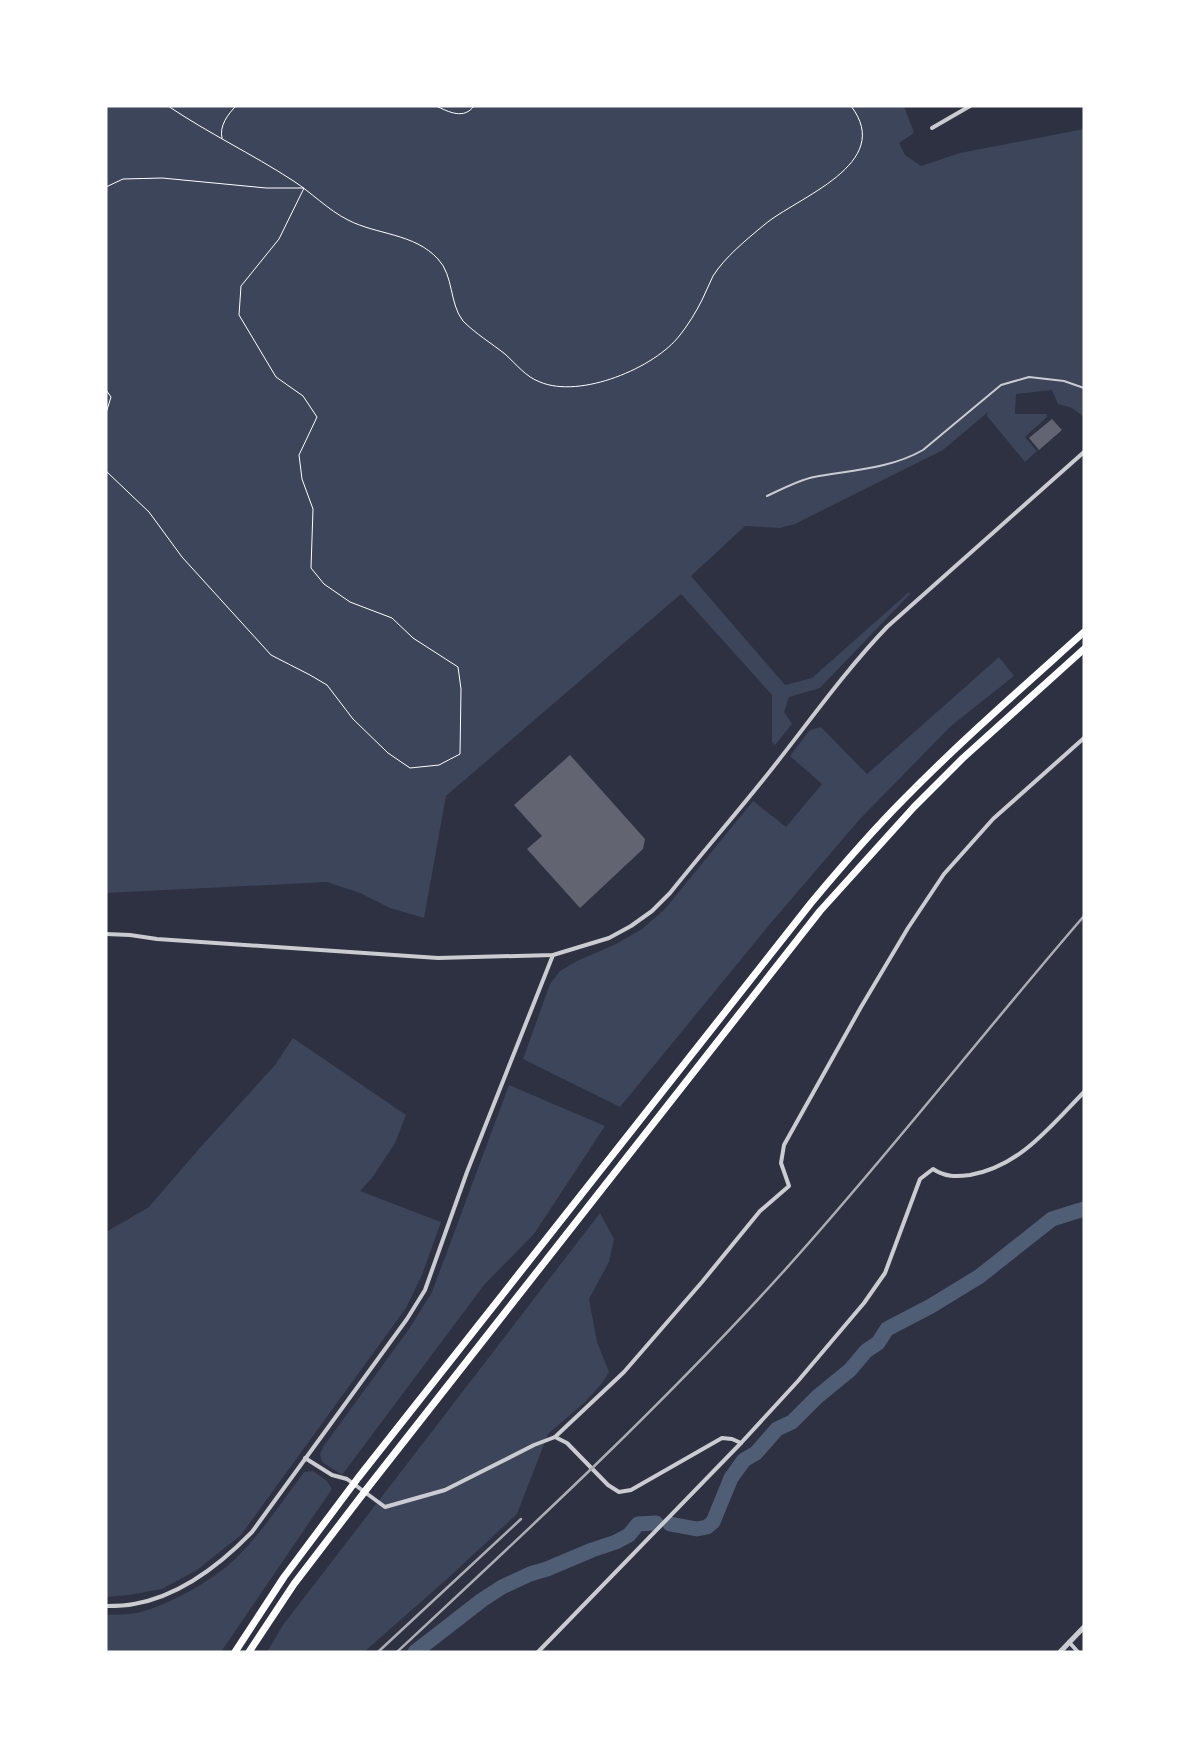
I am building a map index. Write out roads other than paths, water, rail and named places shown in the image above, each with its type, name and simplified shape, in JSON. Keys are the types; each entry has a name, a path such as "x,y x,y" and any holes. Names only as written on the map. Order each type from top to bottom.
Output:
{"highway":[{"path":"235,1652 284,1578 347,1492 756,970 855,851 904,798 953,750 1084,632"},
{"path":"249,1652 300,1577 368,1486 820,911 872,852 949,772 1084,649"}],"street":[{"path":"932,128 970,106"},
{"path":"106,934 438,958 553,955 609,938 631,926 652,911 670,893 761,782 867,647 887,626 1084,452"},
{"path":"305,1458 332,1476 347,1479 385,1507 445,1490 534,1445 555,1437 624,1372 702,1282 760,1210 789,1186 780,1163 784,1145 861,1007 908,928 944,874 989,824 1084,738"},
{"path":"106,1606 132,1605 169,1593 223,1559 252,1532 408,1319 425,1290 467,1172 553,955"},
{"path":"538,1652 741,1443 798,1381 858,1310 885,1273 920,1179 933,1169 941,1174 952,1177 984,1172 1002,1166 1040,1138 1084,1092"},
{"path":"555,1437 567,1443 608,1485 619,1492 631,1490 722,1438 732,1439 741,1443"},
{"path":"1060,1652 1084,1628"},
{"path":"1070,1642 1078,1652"}],"lane":[{"path":"767,496 812,478 885,466 910,457 923,450 1001,385 1029,376 1064,382 1084,388"}],"waterway":[{"path":"670,1524 697,1529 707,1527 713,1522 731,1478 744,1460 756,1453 777,1429 792,1422 817,1397 850,1370 866,1351 878,1343 887,1329 931,1306 980,1276 1052,1219 1084,1209"},
{"path":"415,1652 482,1600 502,1587 530,1574 616,1542 629,1535 638,1524 656,1523"}],"railway":[{"path":"397,1652 594,1466 737,1322 822,1229 1084,916"},
{"path":"378,1652 521,1519"}]}
